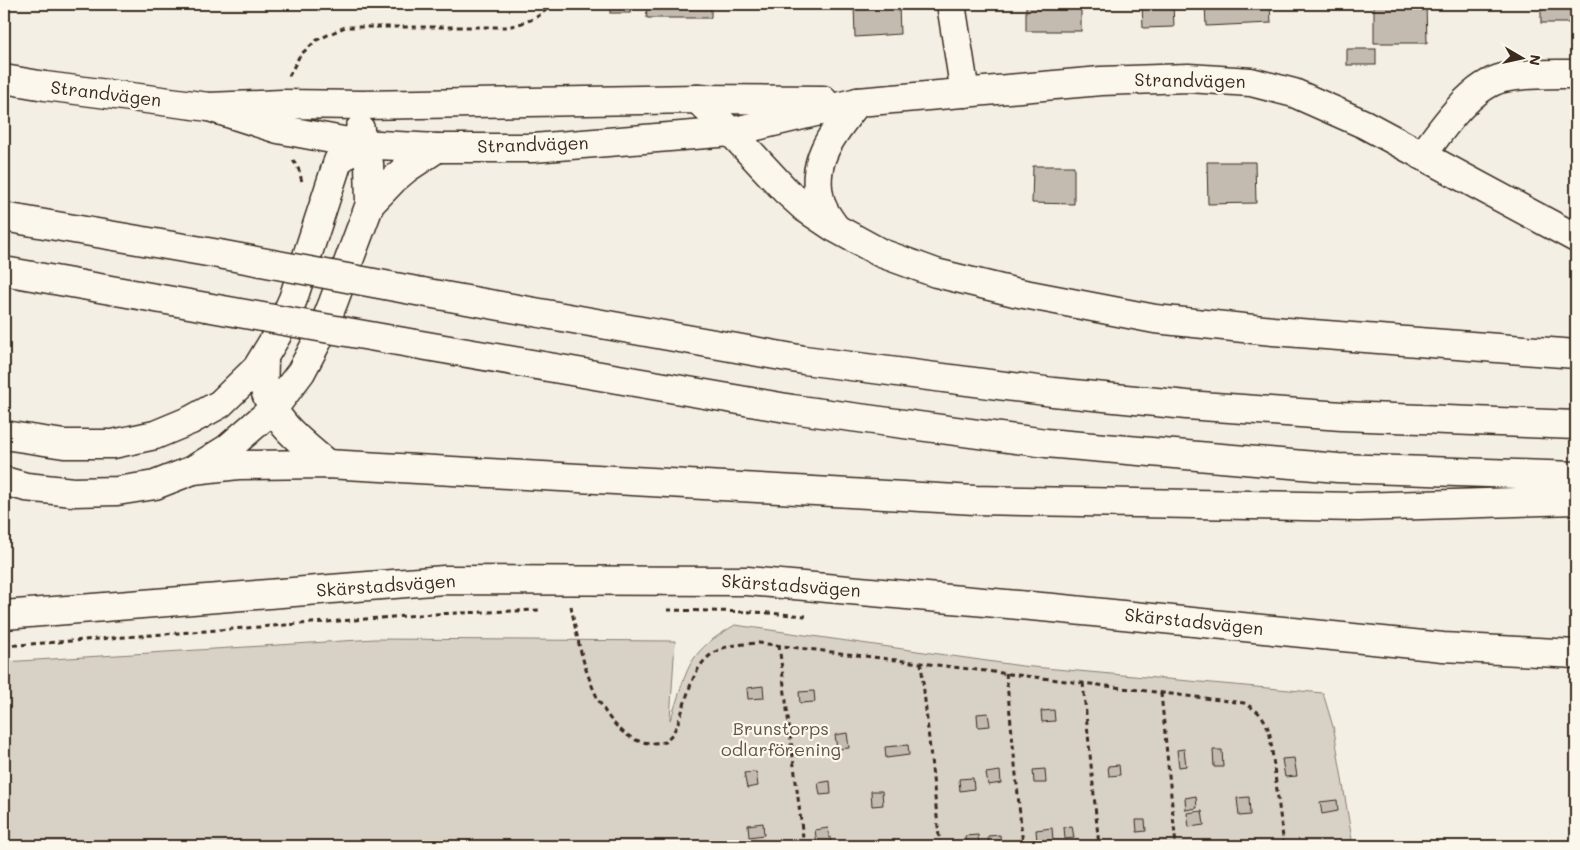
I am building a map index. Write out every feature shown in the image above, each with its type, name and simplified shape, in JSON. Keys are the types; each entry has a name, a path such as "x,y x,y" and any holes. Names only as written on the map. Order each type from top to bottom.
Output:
{"main road":[{"path":"951,4 965,93"},
{"path":"1422,156 1449,118 1481,89 1502,78 1576,74"},
{"name":"Strandvägen","path":"280,117 363,105 697,98 794,98 858,102 1101,81 1188,78 1251,82 1294,93 1364,124 1576,238"},
{"name":"Strandvägen","path":"4,80 280,117 359,144 437,148 533,148 731,132 858,102"},
{"path":"697,98 805,208 835,228 881,253 936,273 1014,292 1155,319 1273,331 1576,354"},
{"path":"835,228 821,205 818,169 830,137 858,102"},
{"path":"4,481 26,487 73,492 117,491 155,484 193,470 227,449 274,408 300,372 318,340 370,204 369,163 359,144 363,105"},
{"path":"4,436 64,444 113,444 155,435 191,420 220,404 257,368 278,336 294,299 338,161 359,144"},
{"path":"370,204 407,168 437,148"},
{"path":"4,216 804,360 1053,392 1187,404 1342,416 1576,425"},
{"path":"4,271 792,409 1046,443 1338,468 1576,476"},
{"path":"264,358 264,385 284,426 328,464"},
{"path":"193,470 238,465 328,464 975,500 1358,507 1576,500"},
{"name":"Skärstadsvägen","path":"4,615 444,580 747,581 1053,608 1443,647 1576,654"}],"path":[{"path":"303,184 299,170 292,160 275,144 288,79 300,55 317,40 345,27 508,27 525,22 547,11 550,4"},
{"path":"567,580 588,675 603,710 618,729 637,740 651,743 666,742 677,726 694,677 703,662 717,650 737,645 759,643 1244,703 1256,710 1265,720 1270,735 1284,846"},
{"path":"562,609 573,608"},
{"path":"4,646 433,614 542,610"},
{"path":"660,610 756,612 814,616"},
{"path":"779,645 804,846"},
{"path":"921,662 940,846"},
{"path":"1006,673 1023,846"},
{"path":"1083,683 1099,846"},
{"path":"1161,693 1176,846"}],"green space":[{"name":"Brunstorps odlarförening","path":"735,625 1022,666 1323,693 1334,730 1353,846 4,846 4,662 375,639 675,641 670,720 684,679 695,657 718,635"}],"building":[{"path":"610,4 630,4 630,13 610,13"},
{"path":"646,4 711,4 711,18 647,18"},
{"path":"854,4 899,4 900,34 855,37"},
{"path":"1026,4 1081,4 1081,31 1026,31"},
{"path":"1142,4 1173,4 1174,27 1143,28"},
{"path":"1205,4 1270,4 1271,23 1206,26"},
{"path":"1374,4 1426,4 1427,43 1374,43"},
{"path":"1541,4 1576,4 1576,23 1541,23"},
{"path":"1347,49 1376,49 1376,65 1347,65"},
{"path":"1207,162 1255,162 1256,203 1208,204"},
{"path":"1033,166 1074,166 1074,204 1032,203"},
{"path":"763,686 764,698 748,699 747,688"},
{"path":"814,691 815,702 800,703 799,692"},
{"path":"1054,710 1055,721 1042,722 1041,711"},
{"path":"988,713 990,726 978,727 977,714"},
{"path":"847,733 849,748 837,749 835,735"},
{"path":"908,745 909,755 886,758 885,747"},
{"path":"1184,749 1186,766 1179,767 1177,750"},
{"path":"1213,750 1222,750 1223,767 1214,767"},
{"path":"1294,758 1297,776 1285,777 1282,759"},
{"path":"1119,765 1120,775 1109,776 1108,766"},
{"path":"1045,769 1046,783 1034,783 1033,770"},
{"path":"1000,771 1001,783 988,785 986,773"},
{"path":"756,772 758,786 747,788 744,773"},
{"path":"973,778 974,789 960,791 959,779"},
{"path":"830,781 831,794 820,795 818,783"},
{"path":"871,791 882,791 883,805 872,806"},
{"path":"1196,796 1197,808 1186,810 1185,798"},
{"path":"1249,797 1250,815 1239,816 1237,798"},
{"path":"1337,800 1338,811 1322,814 1320,802"},
{"path":"1202,811 1204,825 1189,827 1187,813"},
{"path":"1136,820 1145,820 1146,831 1137,832"},
{"path":"763,823 764,835 749,837 748,825"},
{"path":"1072,826 1074,838 1065,839 1064,827"},
{"path":"828,828 831,843 817,845 815,830"},
{"path":"1052,828 1053,840 1037,841 1036,830"},
{"path":"978,835 979,846 966,846 965,836"},
{"path":"1000,835 1001,846 989,846 988,836"},
{"path":"886,841 887,846 873,846 873,842"}]}
